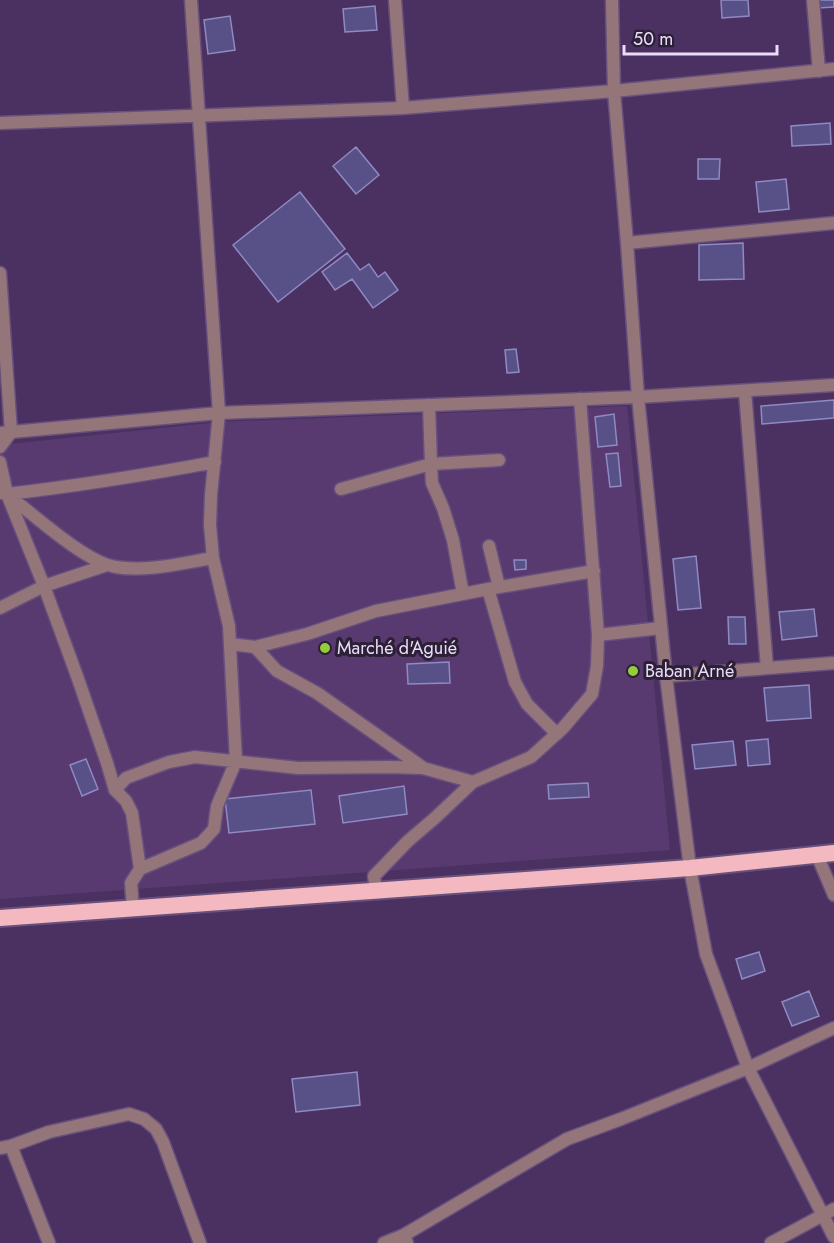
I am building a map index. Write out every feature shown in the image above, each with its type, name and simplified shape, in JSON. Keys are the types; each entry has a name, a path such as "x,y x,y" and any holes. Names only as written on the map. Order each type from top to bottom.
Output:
{"highway":[{"path":"0,918 690,868 834,853"}],"street":[{"path":"133,909 131,883 140,869 201,843 214,829 216,806 236,761 229,627 213,558 210,525 219,412 191,0"},
{"path":"395,0 403,108"},
{"path":"612,0 614,91 638,397 666,675 690,868 706,954 748,1068 828,1212 834,1237"},
{"path":"813,0 819,71"},
{"path":"0,123 403,108 614,91 834,69"},
{"path":"627,243 834,223"},
{"path":"0,273 5,432 0,447"},
{"path":"5,432 219,412 638,397 834,385"},
{"path":"745,391 767,668"},
{"path":"376,891 374,876 408,841 473,782 531,757 563,728 592,694 597,666 598,635 580,399"},
{"path":"429,405 432,483 453,540 464,594"},
{"path":"341,489 431,464 499,460"},
{"path":"0,462 3,494 44,586 115,790 126,801 132,813 140,869"},
{"path":"3,494 62,488 214,462"},
{"path":"3,494 89,557 107,565 144,568 213,558"},
{"path":"489,546 493,588 515,682 527,704 556,734"},
{"path":"0,608 44,586 107,565"},
{"path":"230,644 255,647 306,634 376,610 594,571"},
{"path":"598,635 662,628"},
{"path":"255,647 277,671 316,693 423,768"},
{"path":"666,675 834,663"},
{"path":"115,790 126,778 169,762 195,757 298,768 390,766 423,768 473,782"},
{"path":"817,855 834,895"},
{"path":"384,1243 406,1239 567,1139 748,1068 834,1028"},
{"path":"49,1243 5,1147 49,1132 129,1114 144,1119 156,1129 163,1142 200,1243"},
{"path":"771,1243 828,1212"}],"shaded area":[{"name":"Marché d'Aguié","path":"627,406 670,850 0,899 0,445 219,422"}],"building":[{"path":"721,0 748,0 749,16 722,18"},
{"path":"818,0 834,0 834,7 819,8"},
{"path":"375,6 377,30 345,32 343,9"},
{"path":"230,16 235,50 208,54 204,20"},
{"path":"830,123 831,144 792,146 791,126"},
{"path":"356,147 379,175 356,194 333,166"},
{"path":"698,159 720,159 719,179 698,179"},
{"path":"786,179 789,209 759,212 756,182"},
{"path":"300,192 345,249 278,302 233,245"},
{"path":"743,243 744,279 699,280 699,245"},
{"path":"347,253 360,270 369,264 378,277 385,272 398,290 373,308 352,279 335,290 322,272"},
{"path":"516,349 519,372 507,373 505,350"},
{"path":"834,400 834,418 762,424 761,406"},
{"path":"614,414 617,445 598,447 595,417"},
{"path":"618,453 621,486 610,487 606,454"},
{"path":"696,556 701,608 678,610 673,559"},
{"path":"514,560 526,560 526,569 515,570"},
{"path":"814,609 817,636 782,640 779,612"},
{"path":"728,617 745,617 746,644 729,644"},
{"path":"449,662 450,683 408,684 407,664"},
{"path":"809,685 811,718 767,721 764,688"},
{"path":"768,739 770,764 748,766 746,741"},
{"path":"733,741 736,765 695,769 692,745"},
{"path":"86,759 98,789 82,796 70,765"},
{"path":"588,783 589,797 549,799 548,785"},
{"path":"404,786 407,814 343,823 339,796"},
{"path":"311,790 315,824 229,833 225,799"},
{"path":"759,952 765,971 742,979 736,959"},
{"path":"809,991 819,1016 792,1026 782,1002"},
{"path":"357,1072 360,1105 296,1112 292,1079"}],"place":[{"name":"Marché d'Aguié","path":"325,648"},
{"name":"Baban Arné","path":"633,671"}]}
